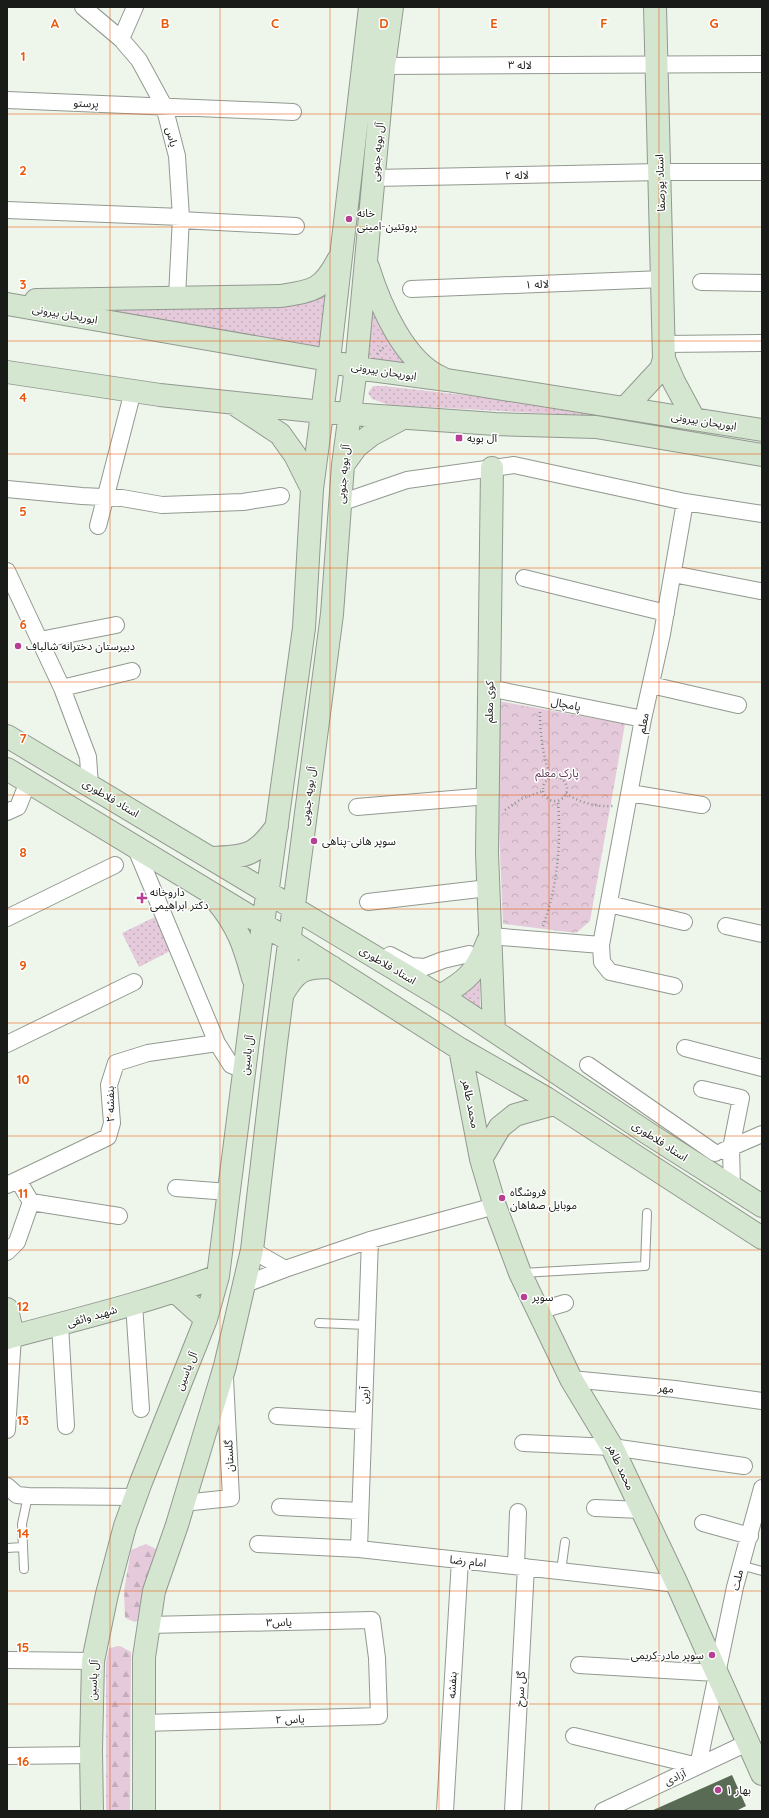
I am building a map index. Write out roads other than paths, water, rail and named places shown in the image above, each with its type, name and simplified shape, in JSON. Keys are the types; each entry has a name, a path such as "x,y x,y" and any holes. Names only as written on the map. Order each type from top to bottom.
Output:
{"main road":[{"name":"آل بویه جنوبی","path":"263,924 304,628 312,489 329,360 370,7"},
{"name":"آل بویه جنوبی","path":"289,940 332,614 343,465 356,368 384,66 392,7"},
{"name":"استاد پورصفا","path":"655,7 664,351"},
{"path":"7,300 280,296 304,292 319,287 330,275 340,255"},
{"path":"365,260 375,290 407,350 431,373 447,380"},
{"name":"ابوریحان بیرونی","path":"7,304 329,360 356,368 447,380 762,430"},
{"path":"625,408 661,368 664,351"},
{"path":"664,351 674,382 694,419"},
{"name":"ابوریحان بیرونی","path":"7,372 133,391 322,412 495,424 596,427 762,455"},
{"path":"232,402 253,414 280,434 295,455 312,489"},
{"path":"343,465 362,442 371,435 403,418"},
{"name":"کوی معلم","path":"492,468 488,888 494,1031"},
{"name":"استاد فلاطوری","path":"7,736 440,996 762,1206"},
{"path":"289,738 315,740"},
{"path":"7,769 136,849 332,966 460,1049 554,1104 762,1238"},
{"path":"211,858 235,858 253,852 266,841 277,826"},
{"path":"300,855 308,893 327,928"},
{"path":"208,891 227,913 240,935 255,986"},
{"name":"آل یاسین","path":"92,1811 91,1755 93,1661 107,1594 125,1526 206,1319 218,1276 263,924"},
{"name":"کوی معلم","path":"440,996 459,985 473,973 481,959 490,936"},
{"path":"144,1811 144,1657 148,1625 154,1591 225,1366 252,1250 289,940"},
{"path":"282,996 291,981 300,972 311,967 332,966"},
{"path":"249,1037 252,1030 258,1026 266,1026 272,1030 276,1036 276,1043"},
{"name":"محمد طاهر","path":"460,1049 481,1159 495,1206 520,1273 571,1379 612,1447 677,1584 762,1774"},
{"name":"محمد طاهر","path":"481,1159 500,1127 515,1115 554,1104"},
{"name":"شهید واثقی","path":"10,1337 60,1325 176,1292 218,1276"},
{"path":"176,1292 206,1319"},
{"path":"7,1309 10,1337"}],"street":[{"name":"یاس","path":"83,7 121,39 139,60 164,106 177,156 180,218 177,297"},
{"path":"121,39 135,7"},
{"path":"657,64 762,64"},
{"name":"لاله ۳","path":"384,66 657,64"},
{"name":"پرستو","path":"7,100 293,112"},
{"name":"لاله ۲","path":"374,178 660,172 762,172"},
{"path":"7,210 180,218 296,226"},
{"name":"لاله ۱","path":"410,289 663,279"},
{"path":"701,282 762,283"},
{"path":"664,351 762,343"},
{"path":"98,526 133,391"},
{"path":"340,502 407,480 514,465 685,502 762,514"},
{"path":"7,489 122,498 162,505 243,502 280,496"},
{"name":"معلم","path":"674,986 610,972 602,962 601,945 643,719 666,613 685,502"},
{"path":"7,571 62,688 88,756 90,786"},
{"path":"673,574 760,591"},
{"path":"524,578 666,613"},
{"path":"40,640 116,625"},
{"path":"62,688 132,671"},
{"path":"651,685 738,705"},
{"name":"پامچال","path":"489,688 643,719"},
{"path":"7,812 18,807 28,782"},
{"path":"357,807 488,796"},
{"path":"629,798 702,805"},
{"path":"136,849 217,1043 231,1065 245,1071"},
{"path":"7,918 115,865"},
{"path":"368,902 488,888"},
{"path":"609,904 684,922"},
{"path":"726,926 762,934"},
{"path":"490,936 601,945"},
{"path":"377,958 386,954 411,966 425,968 443,960 469,954"},
{"path":"7,1044 134,982"},
{"name":"بنفشه ۲","path":"12,1182 108,1138 112,1123 109,1085 116,1063 148,1054 217,1043"},
{"path":"685,1048 762,1068"},
{"path":"588,1065 715,1153"},
{"path":"702,1089 741,1098 731,1148 732,1187"},
{"path":"690,1160 731,1148 762,1134"},
{"path":"12,1182 31,1202 119,1216"},
{"path":"176,1188 229,1192"},
{"path":"7,1252 17,1242 31,1202"},
{"path":"243,1285 285,1268 370,1240 495,1206"},
{"name":"آرین","path":"359,1549 370,1240"},
{"path":"252,1250 285,1268"},
{"path":"538,1311 565,1303"},
{"path":"134,1304 141,1409"},
{"path":"60,1325 66,1426"},
{"path":"7,1430 10,1337"},
{"name":"گلستان","path":"183,1503 231,1498 225,1366"},
{"name":"مهر","path":"571,1379 675,1389 762,1401"},
{"path":"277,1416 364,1421"},
{"path":"523,1443 612,1447 744,1466"},
{"path":"7,1486 17,1494 28,1496 136,1497"},
{"name":"ملت","path":"698,1766 716,1673 740,1565 761,1499"},
{"path":"280,1507 360,1511"},
{"path":"594,1508 641,1510"},
{"path":"518,1512 521,1567"},
{"path":"703,1523 750,1536"},
{"name":"امام رضا","path":"258,1544 359,1549 677,1584"},
{"name":"بنفشه","path":"445,1811 460,1560"},
{"name":"گل سرخ","path":"514,1811 521,1567"},
{"name":"یاس۳","path":"148,1625 372,1620 377,1658"},
{"name":"یاس ۲","path":"143,1723 379,1716 377,1658"},
{"path":"7,1660 93,1661"},
{"path":"579,1664 716,1673"},
{"path":"574,1736 698,1766"},
{"name":"آزادی","path":"603,1811 747,1743"},
{"path":"7,1756 91,1755"}],"lane":[{"path":"520,1273 645,1266 647,1213"},
{"path":"319,1323 367,1325"},
{"path":"24,1569 22,1524 28,1496"},
{"path":"561,1571 565,1542"},
{"path":"7,1548 23,1548"},
{"path":"740,1565 762,1571"}],"place":[{"name":"خانه پروتئین-امینی","path":"349,219"},
{"name":"آل بویه","path":"459,438"},
{"name":"دبیرستان دخترانه شالباف","path":"18,646"},
{"name":"سوپر هانی-پناهی","path":"314,841"},
{"name":"داروخانه دکتر ابراهیمی","path":"142,898"},
{"name":"فروشگاه موبایل صفاهان","path":"502,1198"},
{"name":"سوپر","path":"524,1297"},
{"name":"سوپر مادر-کریمی","path":"712,1655"},
{"name":"بهار ۱","path":"718,1790"}],"park label":[{"name":"پارک معلم","path":"557,773"}]}
